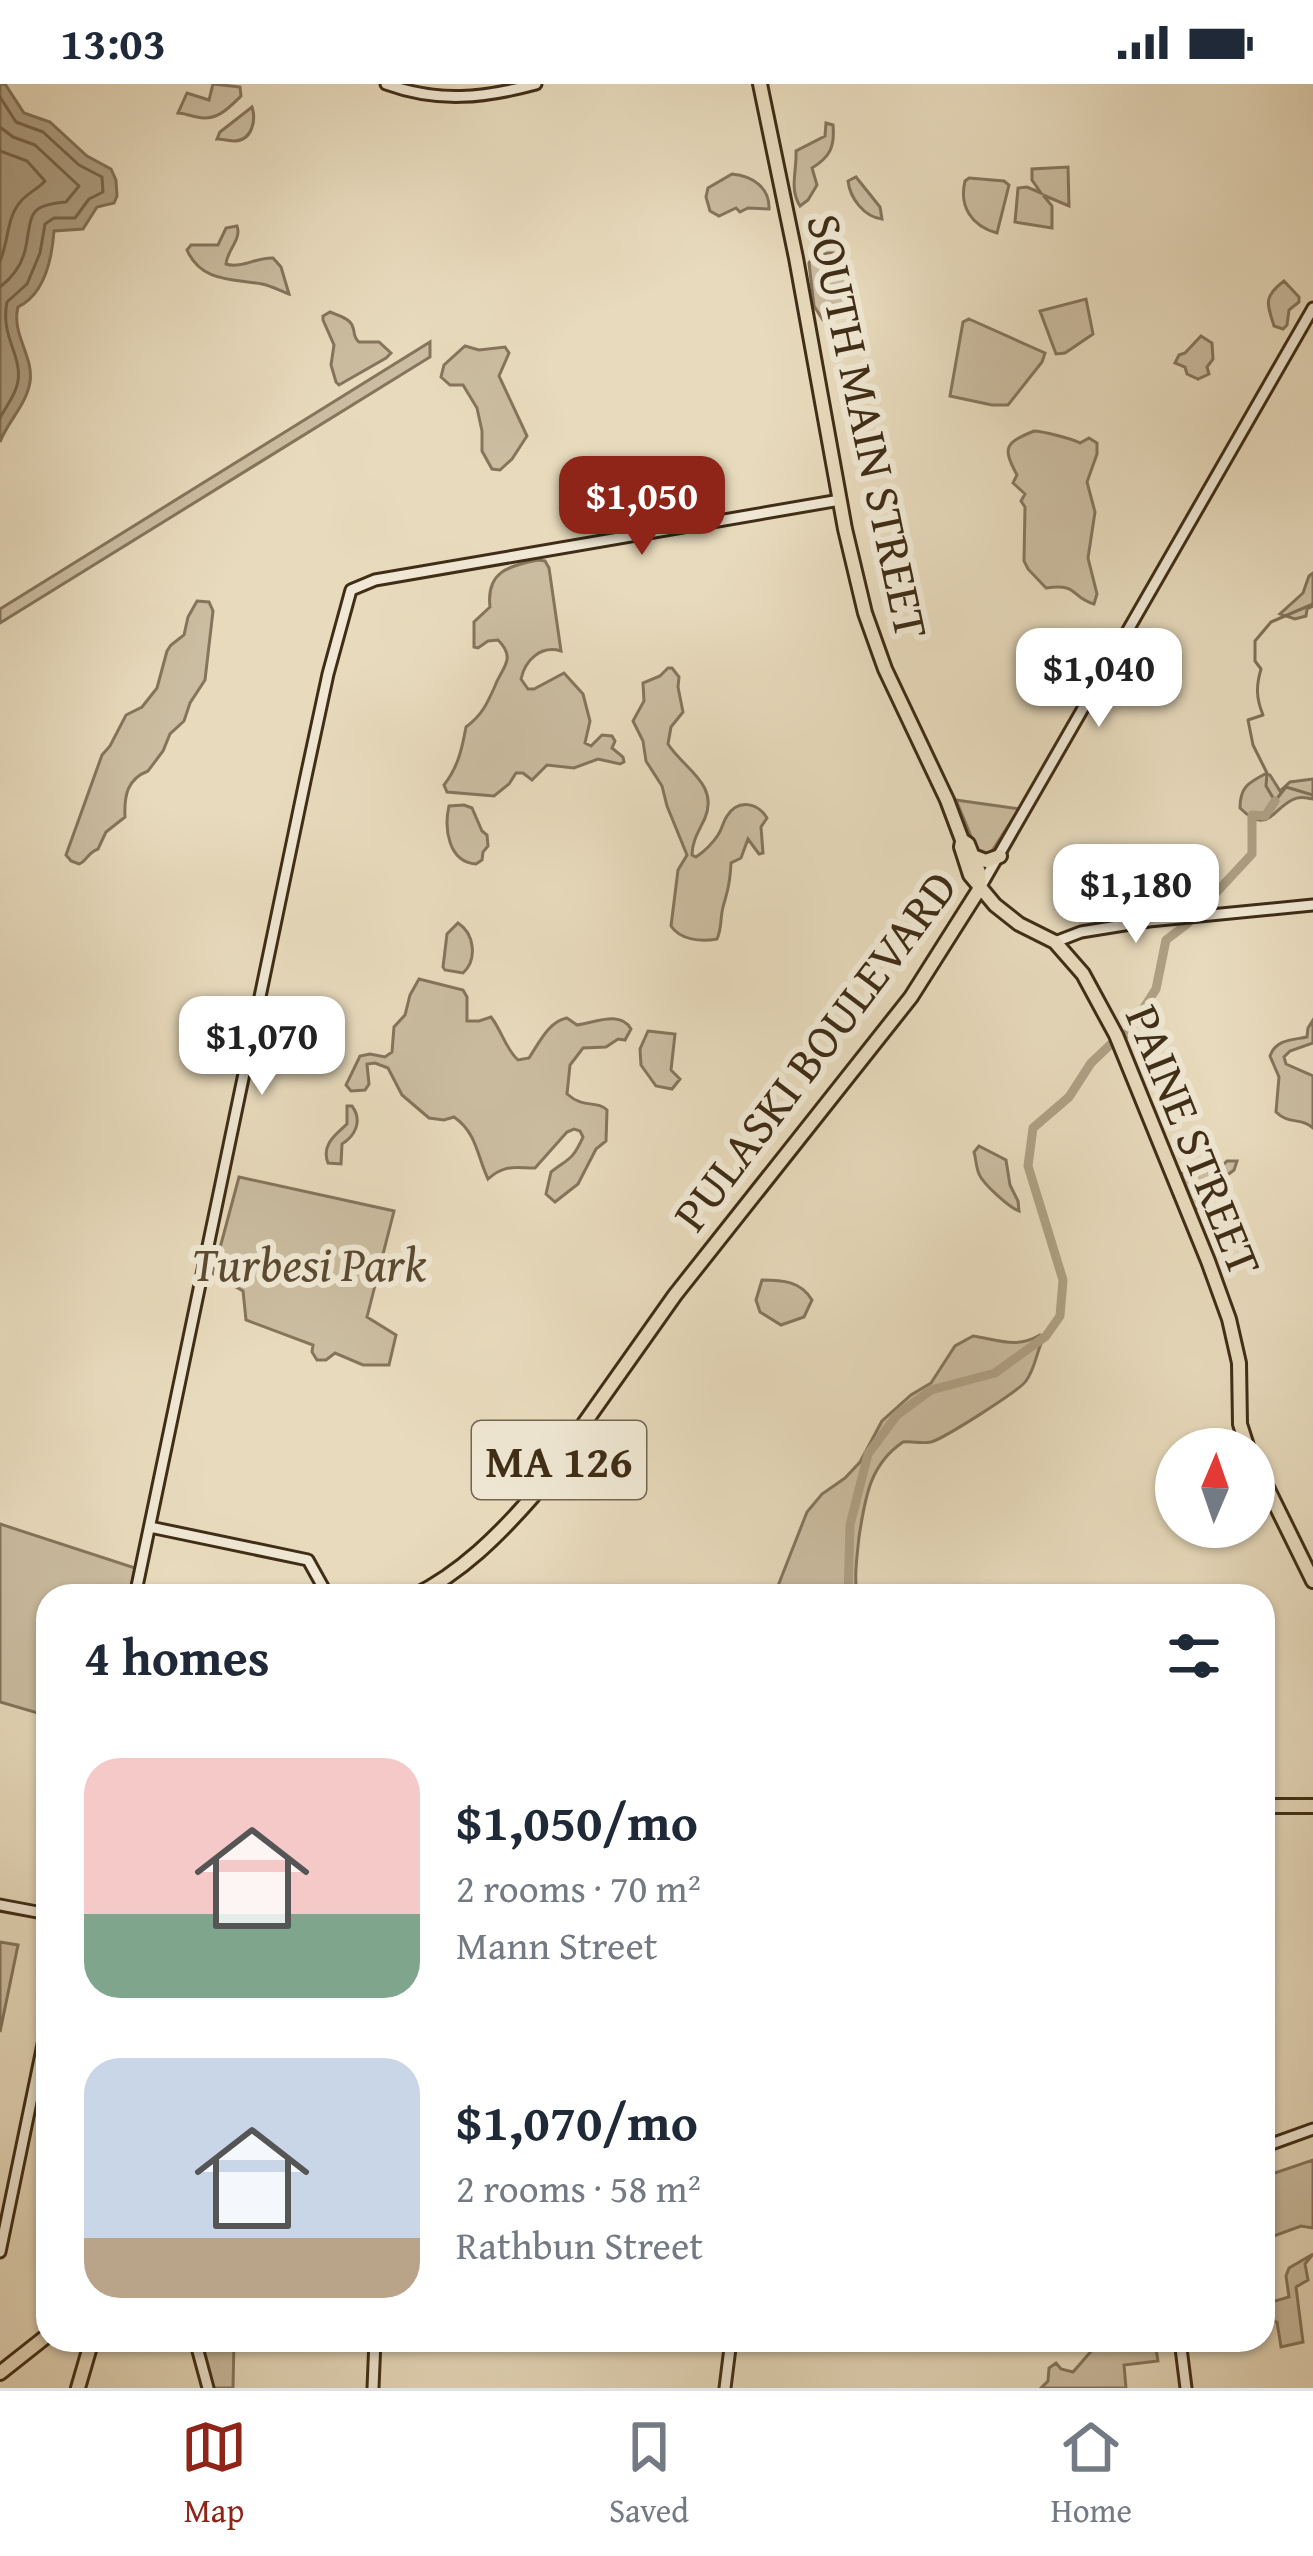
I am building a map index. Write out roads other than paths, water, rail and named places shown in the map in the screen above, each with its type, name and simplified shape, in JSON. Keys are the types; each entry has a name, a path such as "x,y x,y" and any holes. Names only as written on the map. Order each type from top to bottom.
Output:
{"main road":[{"name":"SOUTH MAIN STREET","path":"760,84 862,599 875,645 947,800 969,871 980,888"},
{"name":"SOUTH MAIN STREET","path":"962,840 979,872 980,888"},
{"path":"972,855 984,861 1000,856"},
{"path":"980,888 1001,911 1058,946"},
{"name":"PULASKI BOULEVARD","path":"438,1584 474,1556 533,1496 675,1295 911,997 980,888"},
{"path":"962,919 982,908 1001,911"},
{"name":"PAINE STREET","path":"1058,946 1083,974 1118,1039 1206,1256 1239,1363 1241,1428"},
{"path":"1275,1504 1313,1581"},
{"path":"1275,1806 1313,1806"},
{"path":"0,2373 36,2345"},
{"path":"78,2388 88,2352"}],"street":[{"path":"386,84 425,95 461,98 536,84"},
{"name":"PULASKI BOULEVARD","path":"980,888 1313,308"},
{"path":"138,1584 304,781 351,590 376,580 840,500"},
{"path":"1058,946 1082,932 1313,904"},
{"path":"150,1527 308,1560 321,1584"},
{"path":"0,1905 36,1912"},
{"path":"0,2252 36,2078"},
{"path":"1275,2143 1313,2129"},
{"path":"198,2352 208,2388"},
{"path":"373,2388 374,2352"},
{"path":"725,2388 729,2352"},
{"path":"1182,2352 1186,2388"}],"water":[{"path":"0,84 5,84 24,113 50,122 87,156 111,169 117,196 114,203 97,207 83,229 54,231 41,284 18,307 17,326 30,382 0,442"}],"waterway":[{"path":"1313,604 1271,622 1255,641 1263,715 1248,720 1253,745 1267,773 1266,786 1275,801 1286,787 1313,795"},
{"path":"848,1584 850,1525 868,1454 897,1415 931,1390 995,1373 1046,1336 1060,1316 1063,1280 1028,1166 1033,1128 1069,1097 1091,1063 1127,1034 1156,989 1166,940 1252,854 1252,815 1265,816 1275,801"}],"park label":[{"name":"Turbesi Park","path":"309,1263"}]}
